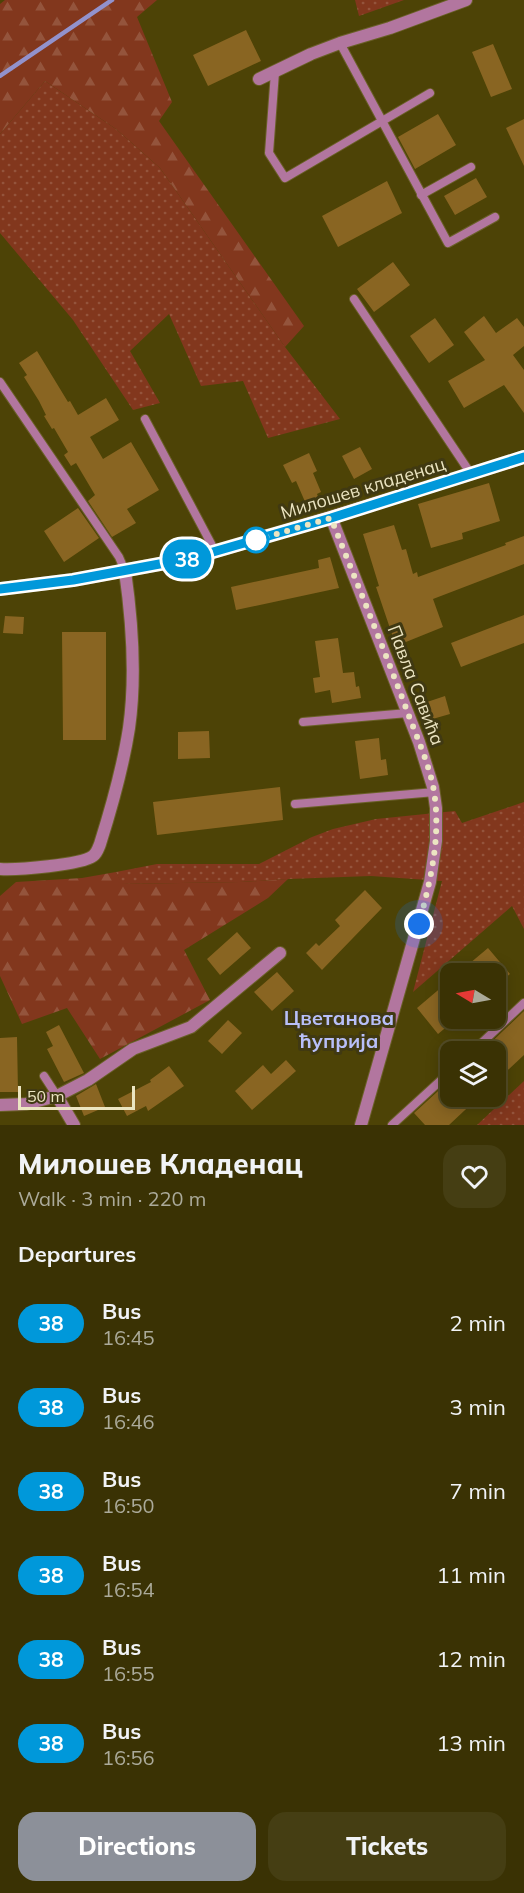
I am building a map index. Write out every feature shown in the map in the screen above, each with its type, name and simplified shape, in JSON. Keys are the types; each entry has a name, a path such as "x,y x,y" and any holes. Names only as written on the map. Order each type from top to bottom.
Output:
{"street":[{"path":"259,79 311,54 466,0"},
{"name":"Милошев кладенац","path":"0,589 60,582 173,562 331,518 524,457"},
{"name":"Павла Савића","path":"331,518 408,713 435,792 436,841 432,871 361,1125"},
{"path":"0,869 86,860 96,853 100,844 124,757 130,725 132,666 125,571"},
{"path":"0,1105 33,1102 57,1096 88,1080 133,1049 191,1027 280,953"},
{"path":"57,1096 74,1125"}],"lane":[{"path":"340,43 448,243 495,217"},
{"path":"275,72 269,153 285,178 430,93"},
{"path":"421,195 471,167"},
{"path":"354,299 471,474"},
{"path":"0,382 119,557 125,571"},
{"path":"145,419 215,551"},
{"path":"303,722 408,713"},
{"path":"295,804 435,792"},
{"path":"484,1041 524,1003"},
{"path":"44,1076 57,1096"},
{"path":"392,1125 440,1081"}],"green space":[{"path":"5,0 157,0 137,17 172,102 159,121 304,326 285,347 160,168 116,129 45,81 0,134 0,4"},
{"path":"355,0 404,0 359,16"},
{"path":"45,81 116,129 160,168 285,347 340,419 268,438 243,381 201,386 169,314 130,351 160,403 133,410 73,320 0,233 0,134"},
{"path":"524,802 524,929 512,906 446,963 440,963 440,969 413,992 442,881 371,876 240,882 121,884 116,872 157,864 259,864 312,837 333,829 376,819 455,811 462,823"},
{"path":"116,872 122,884 288,879 268,898 184,950 210,1000 100,1059 67,1008 22,1024 0,976 0,896 16,882 82,878"},
{"path":"524,1081 524,1125 477,1125 496,1107 506,1107 506,1098"}],"building":[{"path":"246,30 261,61 208,86 193,55"},
{"path":"493,44 512,89 491,97 472,52"},
{"path":"438,114 456,145 415,169 398,137"},
{"path":"524,119 524,166 506,128"},
{"path":"476,178 487,197 455,215 444,196"},
{"path":"387,181 402,213 338,247 322,216"},
{"path":"393,262 410,285 374,312 357,289"},
{"path":"484,316 496,333 517,318 524,327 524,346 513,355 524,370 524,413 504,385 464,408 448,381 485,360 464,332"},
{"path":"435,318 454,345 429,363 410,336"},
{"path":"37,351 78,415 106,398 119,420 90,437 103,459 131,442 159,490 127,509 136,523 112,537 88,501 95,495 76,463 71,466 64,455 68,452 44,416 46,415 39,401 24,377 27,375 19,363"},
{"path":"360,447 372,469 354,479 342,456"},
{"path":"309,453 317,471 313,473 321,492 317,494 319,499 306,504 296,481 292,483 283,465"},
{"path":"489,483 500,521 462,533 463,539 431,548 418,504"},
{"path":"78,508 99,538 64,562 44,531"},
{"path":"394,525 402,550 406,549 413,574 417,572 418,577 506,545 505,543 524,536 524,564 433,599 443,627 396,646 376,587 379,586 363,534"},
{"path":"330,557 339,588 236,610 231,587 319,568 318,560"},
{"path":"524,615 524,643 461,667 451,643"},
{"path":"5,616 24,617 23,634 3,633"},
{"path":"62,632 106,632 106,740 63,740"},
{"path":"338,638 343,673 354,672 356,687 359,686 361,698 332,703 330,690 315,693 313,678 320,677 315,641"},
{"path":"445,696 450,714 429,720 424,703"},
{"path":"209,731 210,758 178,759 178,732"},
{"path":"379,738 381,760 386,759 388,775 360,779 355,741"},
{"path":"280,787 283,820 157,835 153,802"},
{"path":"365,890 382,908 322,970 306,953 316,943 319,946 340,926 335,920"},
{"path":"237,932 251,948 220,975 207,959"},
{"path":"488,948 501,963 470,963"},
{"path":"277,972 294,991 272,1011 254,992"},
{"path":"440,988 440,1029 444,1029 438,1034 417,1008"},
{"path":"524,1011 524,1055 506,1072 506,1041 493,1041"},
{"path":"228,1020 242,1033 222,1054 208,1041"},
{"path":"59,1025 84,1073 64,1082 47,1049 53,1046 46,1032"},
{"path":"17,1037 18,1092 0,1092 0,1038"},
{"path":"286,1060 296,1071 252,1110 235,1091 263,1065 271,1074"},
{"path":"169,1066 184,1086 148,1111 146,1106 127,1116 118,1099 151,1082 150,1080"},
{"path":"96,1084 105,1107 84,1116 76,1096"},
{"path":"440,1089 440,1107 468,1107 449,1125 425,1125 414,1113"}],"waterway":[{"path":"0,76 112,0"}],"bus line":[{"name":"38","path":"0,589 73,580 192,558 331,518 524,457"}],"district":[{"name":"Цветанова ћуприја","path":"339,1028"}],"route":[{"path":"256,540 331,518 419,742 435,792 435,855 419,924"}]}
